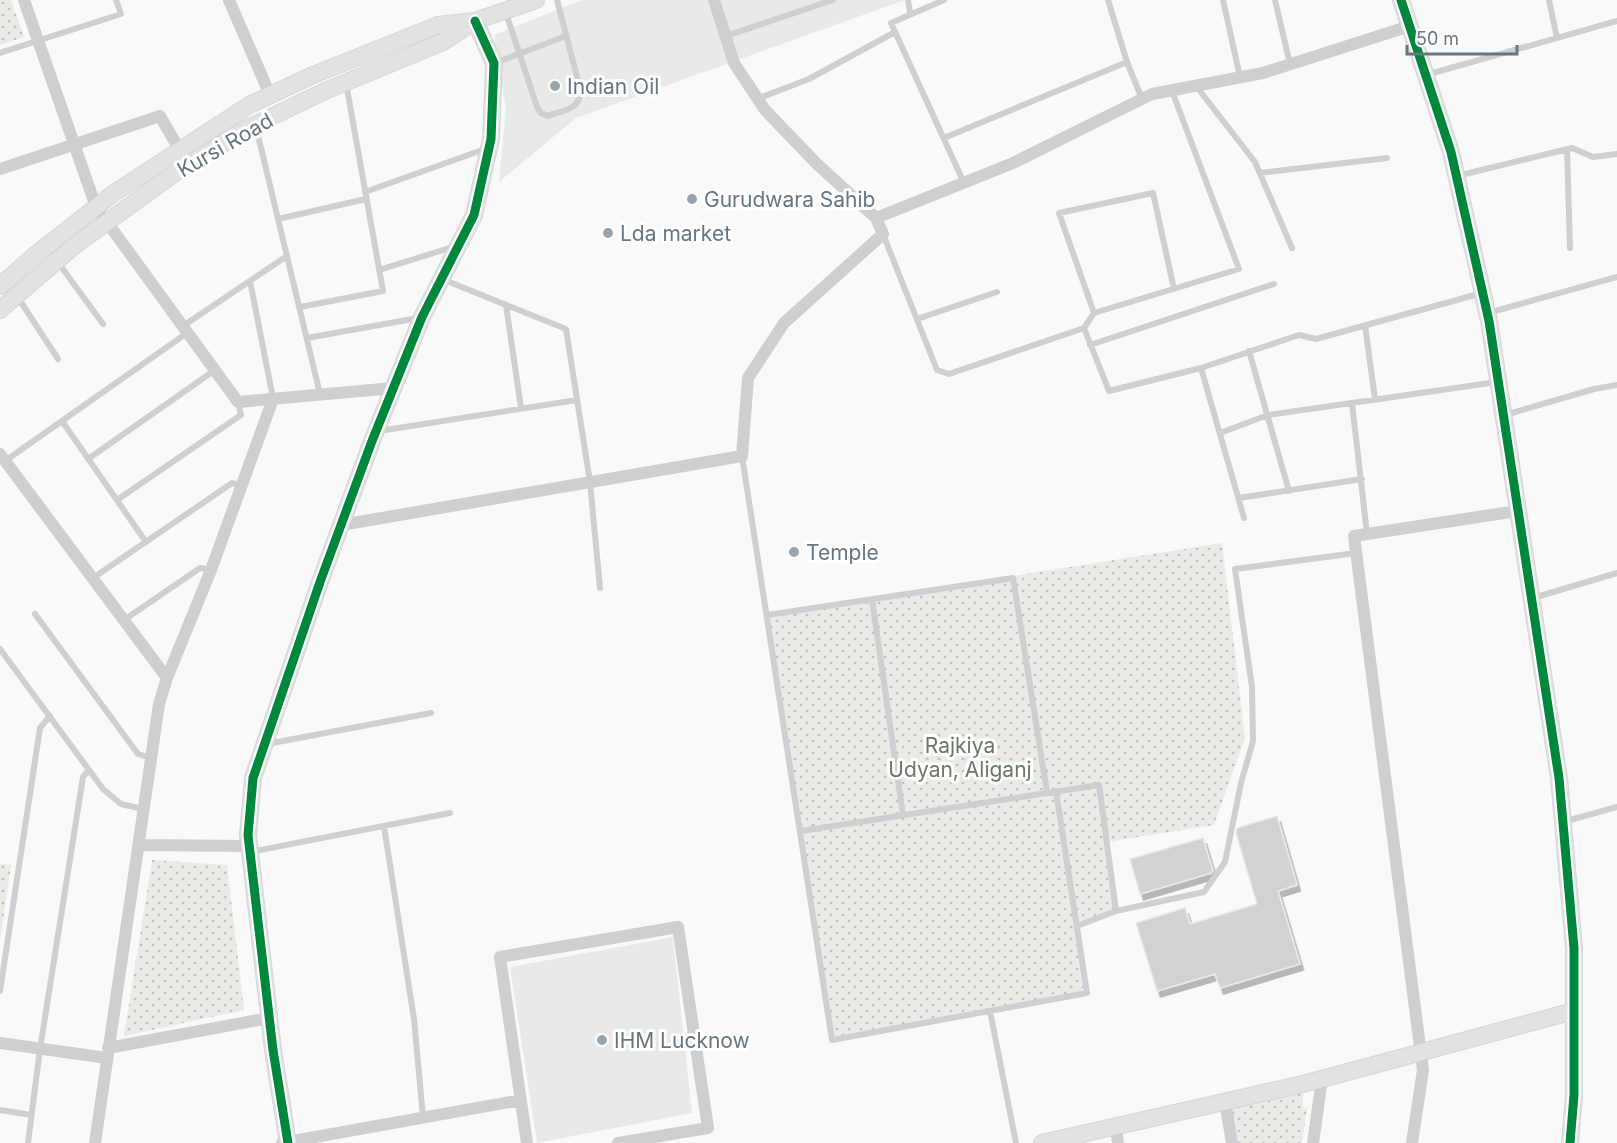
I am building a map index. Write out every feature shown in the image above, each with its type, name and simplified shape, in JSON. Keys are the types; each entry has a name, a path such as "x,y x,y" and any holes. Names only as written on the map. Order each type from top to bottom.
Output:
{"street":[{"path":"24,0 96,207 238,402 394,388"},
{"path":"229,0 270,95"},
{"name":"Kursi Road","path":"0,310 74,246 175,173 255,124 346,82 443,42 475,21 536,0"},
{"path":"341,525 742,456 748,378 784,323 883,234 876,218 816,163 757,99 734,63 714,0"},
{"path":"1401,0 1451,152 1487,314 1559,778 1574,948 1574,1095 1570,1143"},
{"path":"475,21 494,63 489,148 474,214 422,317 341,525 253,778 248,835 285,1143 521,1100"},
{"name":"Kursi Road","path":"0,286 96,207 179,149 250,104 313,75 438,25 475,21"},
{"path":"876,218 1013,163 1152,94 1263,73 1410,26"},
{"path":"0,169 160,116 179,149"},
{"path":"95,1143 159,704 273,399"},
{"path":"3,457 167,678"},
{"path":"1412,1143 1423,1070 1354,536 1516,511"},
{"path":"138,845 249,849"},
{"path":"527,1143 500,957 678,927 708,1128 618,1143"},
{"path":"1042,1143 1117,1135 1225,1102 1322,1079 1574,1011"},
{"path":"0,1043 40,1049 108,1053 269,1018"},
{"path":"1313,1143 1322,1079"},
{"path":"1225,1102 1232,1143"}],"lane":[{"path":"0,53 121,14 116,0"},
{"path":"505,10 541,113 548,116 576,106 581,92 557,0"},
{"path":"725,36 833,0"},
{"path":"908,0 910,13"},
{"path":"944,0 891,22 964,183"},
{"path":"1108,0 1127,62 1142,99"},
{"path":"1224,0 1240,77"},
{"path":"1275,0 1290,64"},
{"path":"1549,0 1557,38"},
{"path":"1426,75 1617,21"},
{"path":"757,99 809,79 895,32"},
{"path":"494,63 567,36"},
{"path":"944,138 1127,62"},
{"path":"300,307 383,291 346,82"},
{"path":"1196,85 1255,162 1292,248"},
{"path":"883,234 937,370 949,374 1084,328 1094,313 1239,269 1172,90"},
{"path":"255,124 320,394"},
{"path":"278,219 365,196 489,148"},
{"path":"1456,176 1572,148 1593,157 1617,154"},
{"path":"1567,149 1570,248"},
{"path":"1260,173 1387,158"},
{"path":"1094,313 1059,213 1154,193 1174,289"},
{"path":"379,270 459,245"},
{"path":"3,457 62,421 287,256"},
{"path":"57,261 103,324"},
{"path":"1487,314 1617,277"},
{"path":"442,279 566,329 590,482 600,588"},
{"path":"250,281 273,399"},
{"path":"1090,345 1274,284"},
{"path":"917,319 996,292"},
{"path":"1084,328 1109,391 1201,368 1299,335 1316,339 1482,292"},
{"path":"17,296 58,359"},
{"path":"506,305 521,408"},
{"path":"307,338 422,317"},
{"path":"1365,325 1375,399"},
{"path":"1249,351 1289,491"},
{"path":"1201,368 1244,518"},
{"path":"88,459 215,370"},
{"path":"1220,433 1268,415 1497,382"},
{"path":"1502,416 1594,389 1617,386"},
{"path":"376,431 577,400"},
{"path":"117,500 241,415 238,402"},
{"path":"1352,403 1367,534"},
{"path":"62,421 146,542"},
{"path":"742,456 832,1040 1087,993 1056,791"},
{"path":"1239,498 1362,479"},
{"path":"93,579 232,483 242,486"},
{"path":"1077,926 1116,911 1204,892 1225,862 1241,783 1253,741 1252,687 1235,569 1356,554"},
{"path":"124,620 200,568 211,570"},
{"path":"1530,598 1617,573"},
{"path":"767,615 1013,578 1047,792"},
{"path":"872,599 903,815"},
{"path":"35,614 138,754 151,758"},
{"path":"0,649 103,789 121,804 143,809"},
{"path":"264,745 431,713"},
{"path":"0,991 40,728 50,716"},
{"path":"28,1143 40,1049 83,777 89,770"},
{"path":"801,831 1099,785 1116,911"},
{"path":"1563,823 1617,807"},
{"path":"249,849 450,813"},
{"path":"384,826 414,1019 423,1117"},
{"path":"990,1011 1016,1143"},
{"path":"0,1110 31,1115"}],"shaded area":[{"path":"582,0 905,0 576,118 499,182 506,108 494,35"},
{"name":"IHM Lucknow","path":"673,937 692,1113 537,1143 510,967"}],"green space":[{"path":"0,0 11,0 24,37 0,45"},
{"name":"Rajkiya Udyan, Aliganj","path":"1222,543 1245,738 1214,825 1107,842 1116,911 1077,926 1087,993 832,1040 767,615"},
{"path":"152,860 227,865 244,1010 124,1036"},
{"path":"0,864 11,865 0,941"},
{"path":"1303,1084 1303,1109 1307,1108 1302,1143 1232,1143 1225,1102"}],"building":[{"path":"1277,816 1297,885 1278,891 1300,964 1220,988 1215,974 1157,991 1136,923 1185,908 1190,924 1257,904 1236,833 1237,828"},
{"path":"1203,838 1213,871 1211,873 1140,894 1130,859"}],"cycle path":[{"path":"1401,0 1451,152 1489,321 1559,778 1574,948 1574,1095 1570,1143"},
{"path":"288,1143 273,1050 248,835 253,778 320,582 372,441 422,317 474,215 491,139 494,63 475,21"}],"place":[{"name":"Indian Oil","path":"555,86"},
{"name":"Gurudwara Sahib","path":"692,199"},
{"name":"Lda market","path":"608,233"},
{"name":"Temple","path":"794,552"},
{"name":"IHM Lucknow","path":"602,1040"}]}
